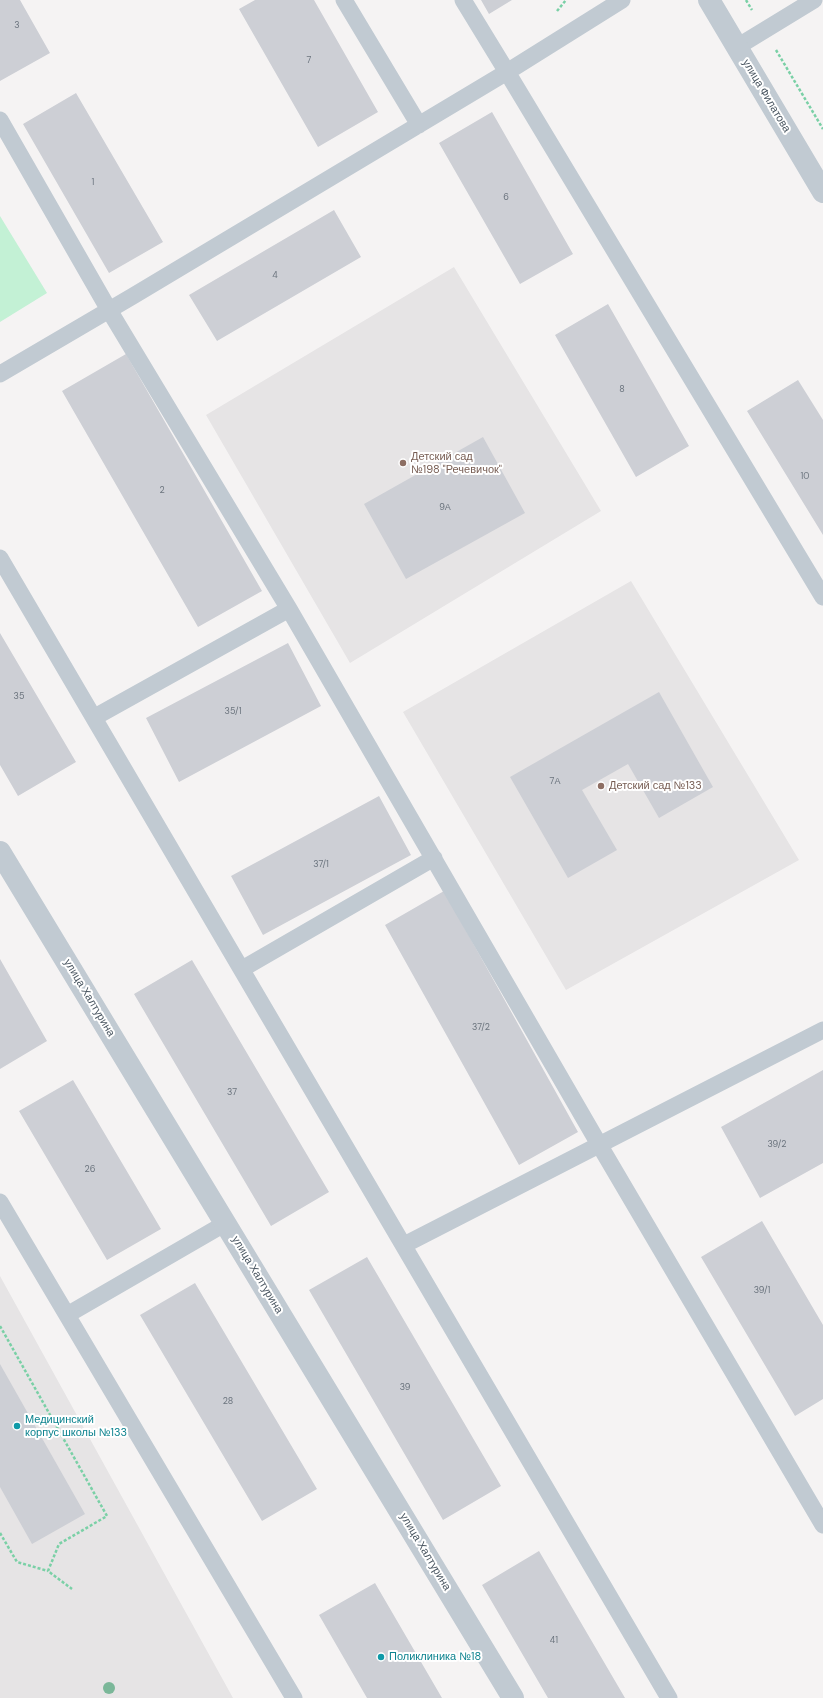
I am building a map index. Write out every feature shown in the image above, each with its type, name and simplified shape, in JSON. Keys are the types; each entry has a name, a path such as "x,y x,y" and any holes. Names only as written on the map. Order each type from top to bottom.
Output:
{"street":[{"name":"улица Филатова","path":"709,0 823,192"},
{"name":"улица Халтурина","path":"0,852 513,1698"}],"lane":[{"path":"344,0 419,125"},
{"path":"462,0 507,72 823,597"},
{"path":"0,374 419,125 622,0"},
{"path":"737,47 814,0"},
{"path":"0,120 109,310 289,609 600,1146 823,1525"},
{"path":"0,558 95,717 669,1698"},
{"path":"95,717 289,609"},
{"path":"242,969 434,858"},
{"path":"404,1245 600,1146 823,1030"},
{"path":"0,1202 294,1698"},
{"path":"67,1315 226,1223"}],"path":[{"path":"746,0 823,129"},
{"path":"0,1326 107,1516 59,1544 48,1571"},
{"path":"0,1533 17,1562 48,1571 72,1590"}],"shaded area":[{"name":"Детский сад №198 \"Речевичок\"","path":"454,267 601,511 350,663 206,415"},
{"name":"Детский сад №133","path":"631,581 799,860 566,990 403,712"},
{"path":"0,1276 233,1698 0,1698"}],"green space":[{"path":"0,216 47,293 0,322"}],"building":[{"path":"0,0 20,0 50,53 0,81"},
{"path":"255,0 314,0 378,112 318,147 239,9"},
{"path":"481,0 512,0 489,14"},
{"path":"76,93 163,242 109,273 23,124"},
{"path":"492,112 573,254 520,284 439,143"},
{"path":"334,210 361,257 217,341 189,295"},
{"path":"608,304 689,446 636,477 555,335"},
{"path":"126,354 262,591 198,627 62,391"},
{"path":"798,380 823,420 823,535 747,411"},
{"path":"483,437 525,513 406,579 364,504"},
{"path":"0,633 76,762 18,796 0,765"},
{"path":"288,643 321,706 179,782 146,718"},
{"path":"659,692 713,787 659,818 628,764 582,790 617,850 568,878 510,777"},
{"path":"379,796 411,855 263,935 231,876"},
{"path":"444,891 578,1132 519,1165 385,925"},
{"path":"0,959 47,1041 0,1069"},
{"path":"192,960 329,1192 271,1226 134,994"},
{"path":"823,1070 823,1163 760,1198 721,1127"},
{"path":"73,1080 161,1229 107,1260 19,1111"},
{"path":"762,1221 823,1325 823,1399 795,1416 701,1257"},
{"path":"367,1257 501,1486 443,1520 309,1290"},
{"path":"195,1283 317,1489 262,1521 140,1315"},
{"name":"Медицинский корпус школы №133","path":"0,1364 85,1514 32,1544 0,1487"},
{"path":"539,1551 625,1698 548,1698 482,1585"},
{"name":"Поликлиника №18","path":"375,1583 442,1698 367,1698 319,1615"}],"place":[{"name":"Детский сад №198 \"Речевичок\"","path":"403,463"},
{"name":"Детский сад №133","path":"601,786"},
{"name":"Медицинский корпус школы №133","path":"17,1426"},
{"name":"Поликлиника №18","path":"381,1657"}]}
